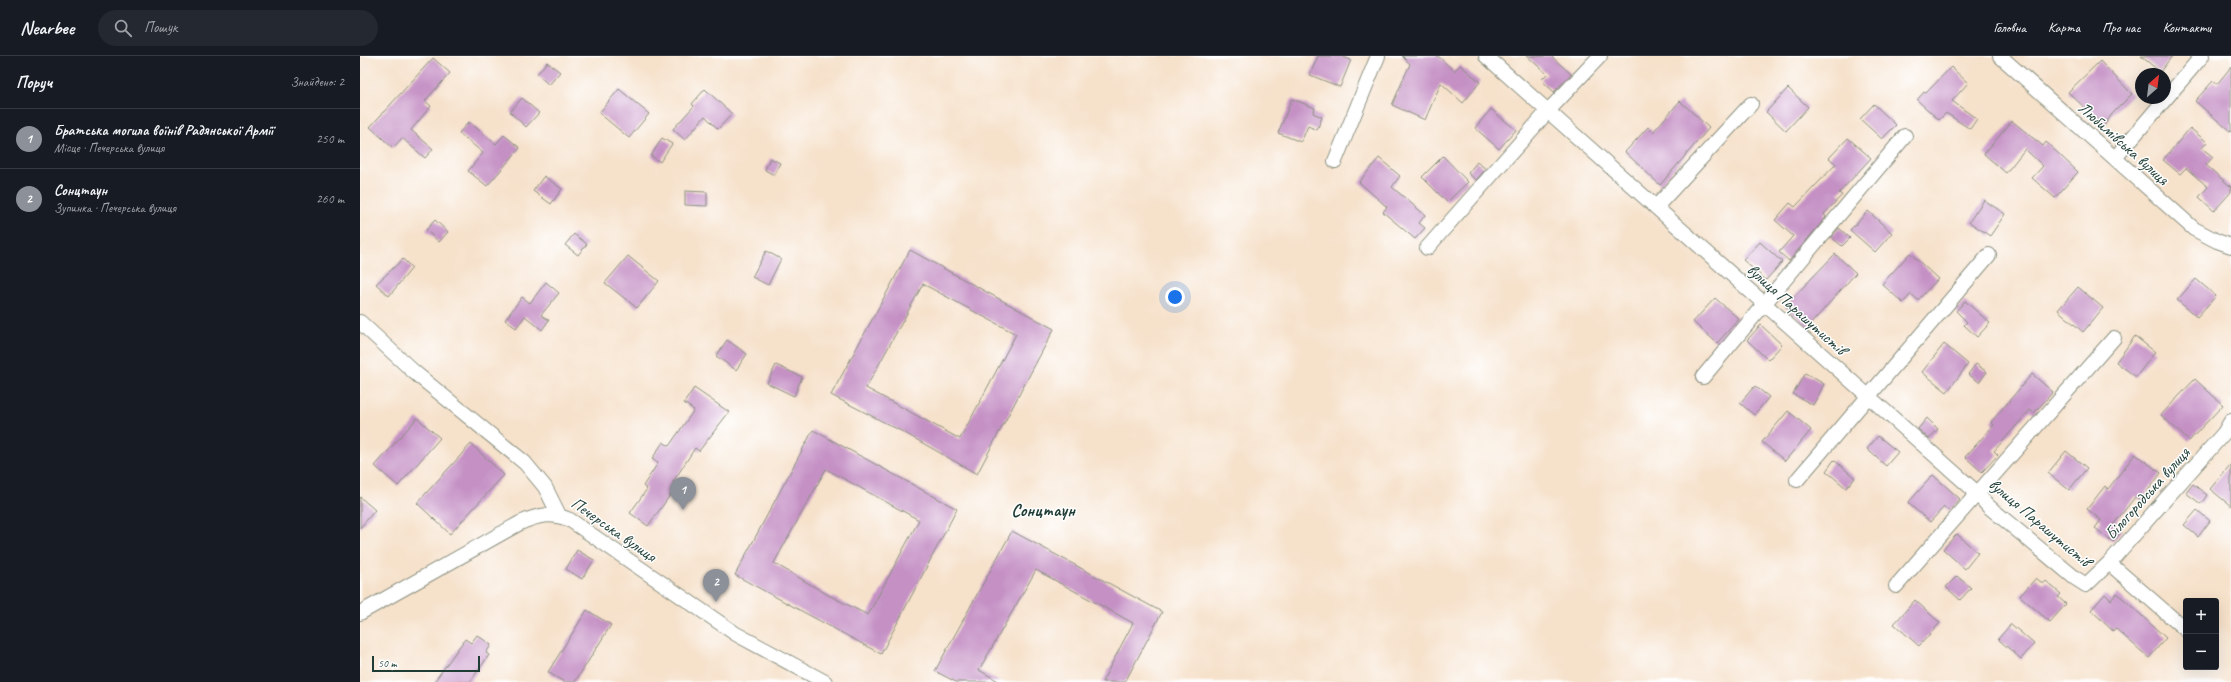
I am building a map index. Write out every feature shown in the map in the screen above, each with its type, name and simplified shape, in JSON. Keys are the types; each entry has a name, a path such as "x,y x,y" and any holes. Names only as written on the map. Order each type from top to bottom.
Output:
{"street":[{"path":"1335,161 1378,56"},
{"name":"вулиця Парашутистів","path":"1486,56 1976,492 1988,506 2075,578 2086,585"},
{"path":"1427,248 1548,111 1600,56"},
{"name":"Любимівська вулиця","path":"2000,56 2194,229 2217,241 2231,246"},
{"path":"2115,158 2202,56"},
{"path":"1656,207 1751,104"},
{"path":"1703,377 1906,136"},
{"path":"1797,480 1869,398 1989,255"},
{"name":"Печерська вулиця","path":"360,322 414,372 525,463 545,487 559,515 570,520 736,634 825,682"},
{"path":"1896,586 1976,492 2114,338"},
{"name":"Білогородська вулиця","path":"2086,585 2109,564 2224,433 2231,421"},
{"path":"360,614 520,523 547,513 559,515"},
{"path":"2109,564 2183,627"}],"building":[{"path":"1318,56 1341,56 1351,60 1340,87 1310,75"},
{"path":"1402,56 1438,56 1454,71 1460,65 1480,82 1463,103 1441,83 1425,120 1392,105 1410,64"},
{"path":"1527,56 1551,56 1571,74 1554,92 1541,80 1547,74"},
{"path":"2141,56 2172,56 2163,68 2155,68"},
{"path":"433,58 450,73 425,101 431,106 411,130 433,149 425,158 402,138 393,148 370,127"},
{"path":"2100,61 2132,94 2112,114 2104,126 2068,92"},
{"path":"547,62 560,72 549,85 537,74"},
{"path":"1951,67 1968,83 1952,101 1977,119 1970,129 1946,113 1939,120 1917,100 1924,92 1926,93"},
{"path":"2231,67 2231,132 2195,101 2213,81 2217,84"},
{"path":"1788,88 1808,107 1786,131 1766,112"},
{"path":"619,89 649,114 629,138 599,113"},
{"path":"705,89 732,114 718,129 705,116 685,140 673,129 694,106 692,104"},
{"path":"522,98 539,113 526,127 510,112"},
{"path":"1292,99 1315,108 1313,113 1322,117 1317,130 1308,126 1301,142 1278,133"},
{"path":"1680,101 1709,128 1660,185 1625,152 1648,127 1653,132"},
{"path":"1874,104 1896,125 1882,139 1860,119"},
{"path":"1491,109 1516,130 1499,149 1475,128"},
{"path":"2012,121 2043,146 2046,142 2078,172 2055,198 2032,178 2043,166 2025,149 2006,173 1984,154"},
{"path":"469,122 496,144 504,135 520,148 487,186 468,171 483,153 459,133"},
{"path":"2190,128 2207,142 2202,148 2213,157 2206,165 2231,187 2231,192 2214,211 2199,197 2208,187 2186,168 2180,174 2163,160"},
{"path":"662,138 672,144 660,162 651,156"},
{"path":"1848,138 1871,158 1839,193 1842,195 1824,214 1826,217 1789,261 1779,252 1793,236 1775,220 1790,203 1795,207 1836,164 1829,158"},
{"path":"1443,156 1468,182 1447,202 1422,177"},
{"path":"770,158 780,163 774,175 765,170"},
{"path":"1379,158 1400,176 1392,187 1425,215 1419,223 1425,228 1415,239 1383,212 1387,207 1359,182"},
{"path":"1477,162 1486,169 1476,180 1468,173"},
{"path":"544,176 562,189 551,204 533,191"},
{"path":"685,191 707,192 707,206 685,205"},
{"path":"1984,200 2005,214 1990,236 1969,222"},
{"path":"1868,211 1892,233 1875,252 1850,230"},
{"path":"435,220 448,232 439,242 426,230"},
{"path":"1839,228 1850,238 1842,246 1831,237"},
{"path":"574,234 587,244 578,255 565,245"},
{"path":"1760,242 1782,262 1766,280 1743,260"},
{"path":"910,250 1054,329 977,474 905,433 831,395","holes":["923,284 1016,334 960,439 866,388"]},
{"path":"766,251 781,259 768,285 752,277"},
{"path":"1910,253 1938,279 1918,300 1911,294 1903,303 1882,284"},
{"path":"1835,254 1856,273 1808,327 1785,306"},
{"path":"628,256 659,281 637,308 605,283"},
{"path":"403,259 412,268 389,296 376,284"},
{"path":"2196,279 2216,296 2197,317 2177,300"},
{"path":"546,282 559,293 541,315 549,320 542,330 525,316 516,328 505,320 522,297 530,303"},
{"path":"2078,287 2103,308 2083,332 2058,310"},
{"path":"1715,298 1739,319 1717,343 1693,322"},
{"path":"1965,301 1990,323 1977,337 1964,325 1967,322 1956,311"},
{"path":"1761,325 1782,345 1768,360 1747,340"},
{"path":"2135,336 2155,352 2136,377 2116,362"},
{"path":"727,340 747,354 736,370 716,356"},
{"path":"1944,344 1968,364 1947,392 1922,372"},
{"path":"1976,364 1987,372 1979,382 1968,374"},
{"path":"776,365 802,377 794,396 767,383"},
{"path":"1805,373 1824,384 1813,405 1793,394"},
{"path":"2032,374 2053,392 2034,413 2030,410 1994,451 1998,455 1982,472 1965,457 1994,425 1991,422"},
{"path":"2195,379 2223,405 2189,441 2161,415"},
{"path":"1755,386 1769,397 1754,415 1740,403"},
{"path":"694,388 729,412 699,451 695,448 673,482 682,488 676,497 671,494 648,526 630,513 647,489 643,486 658,463 652,459 663,442 669,446 694,410 684,403"},
{"path":"1788,411 1811,430 1785,461 1762,442"},
{"path":"417,418 440,438 398,486 375,466"},
{"path":"1927,418 1938,429 1929,439 1918,429"},
{"path":"813,430 957,509 881,654 735,575","holes":["826,469 919,520 868,615 830,596 774,563"]},
{"path":"1878,436 1898,452 1886,466 1867,449"},
{"path":"471,444 504,475 450,534 417,503"},
{"path":"2066,451 2087,468 2069,490 2048,473"},
{"path":"2135,454 2161,473 2141,500 2136,496 2113,525 2122,531 2113,542 2095,528 2101,520 2087,509 2105,486 2108,489"},
{"path":"1834,460 1855,478 1846,488 1826,471"},
{"path":"2231,464 2231,506 2210,489"},
{"path":"1933,475 1960,499 1949,511 1944,507 1930,522 1908,503"},
{"path":"2193,484 2207,495 2201,504 2186,493"},
{"path":"360,497 375,510 360,528"},
{"path":"2197,510 2210,521 2198,537 2184,525"},
{"path":"1012,531 1162,612 1125,682 1102,682 1133,623 1036,570 979,670 1000,682 956,682 935,671"},
{"path":"1957,534 1978,553 1965,569 1943,549"},
{"path":"577,550 594,560 582,579 566,569"},
{"path":"1957,576 1971,588 1960,600 1946,587"},
{"path":"2036,578 2043,584 2046,581 2061,594 2058,597 2066,604 2050,622 2020,596"},
{"path":"2117,593 2166,638 2149,658 2115,628 2113,631 2091,610 2105,594 2111,600"},
{"path":"1915,600 1940,623 1919,646 1894,624"},
{"path":"587,610 611,625 575,682 564,682 548,672"},
{"path":"2011,624 2034,644 2021,659 1998,639"},
{"path":"477,635 491,645 486,653 489,655 470,682 434,682 465,639 471,643"}],"place":[{"name":"Братська могила воїнів Радянської Армії","path":"683,510"},
{"name":"Сонцтаун","path":"716,602"}],"district":[{"name":"Сонцтаун","path":"1043,510"}]}
